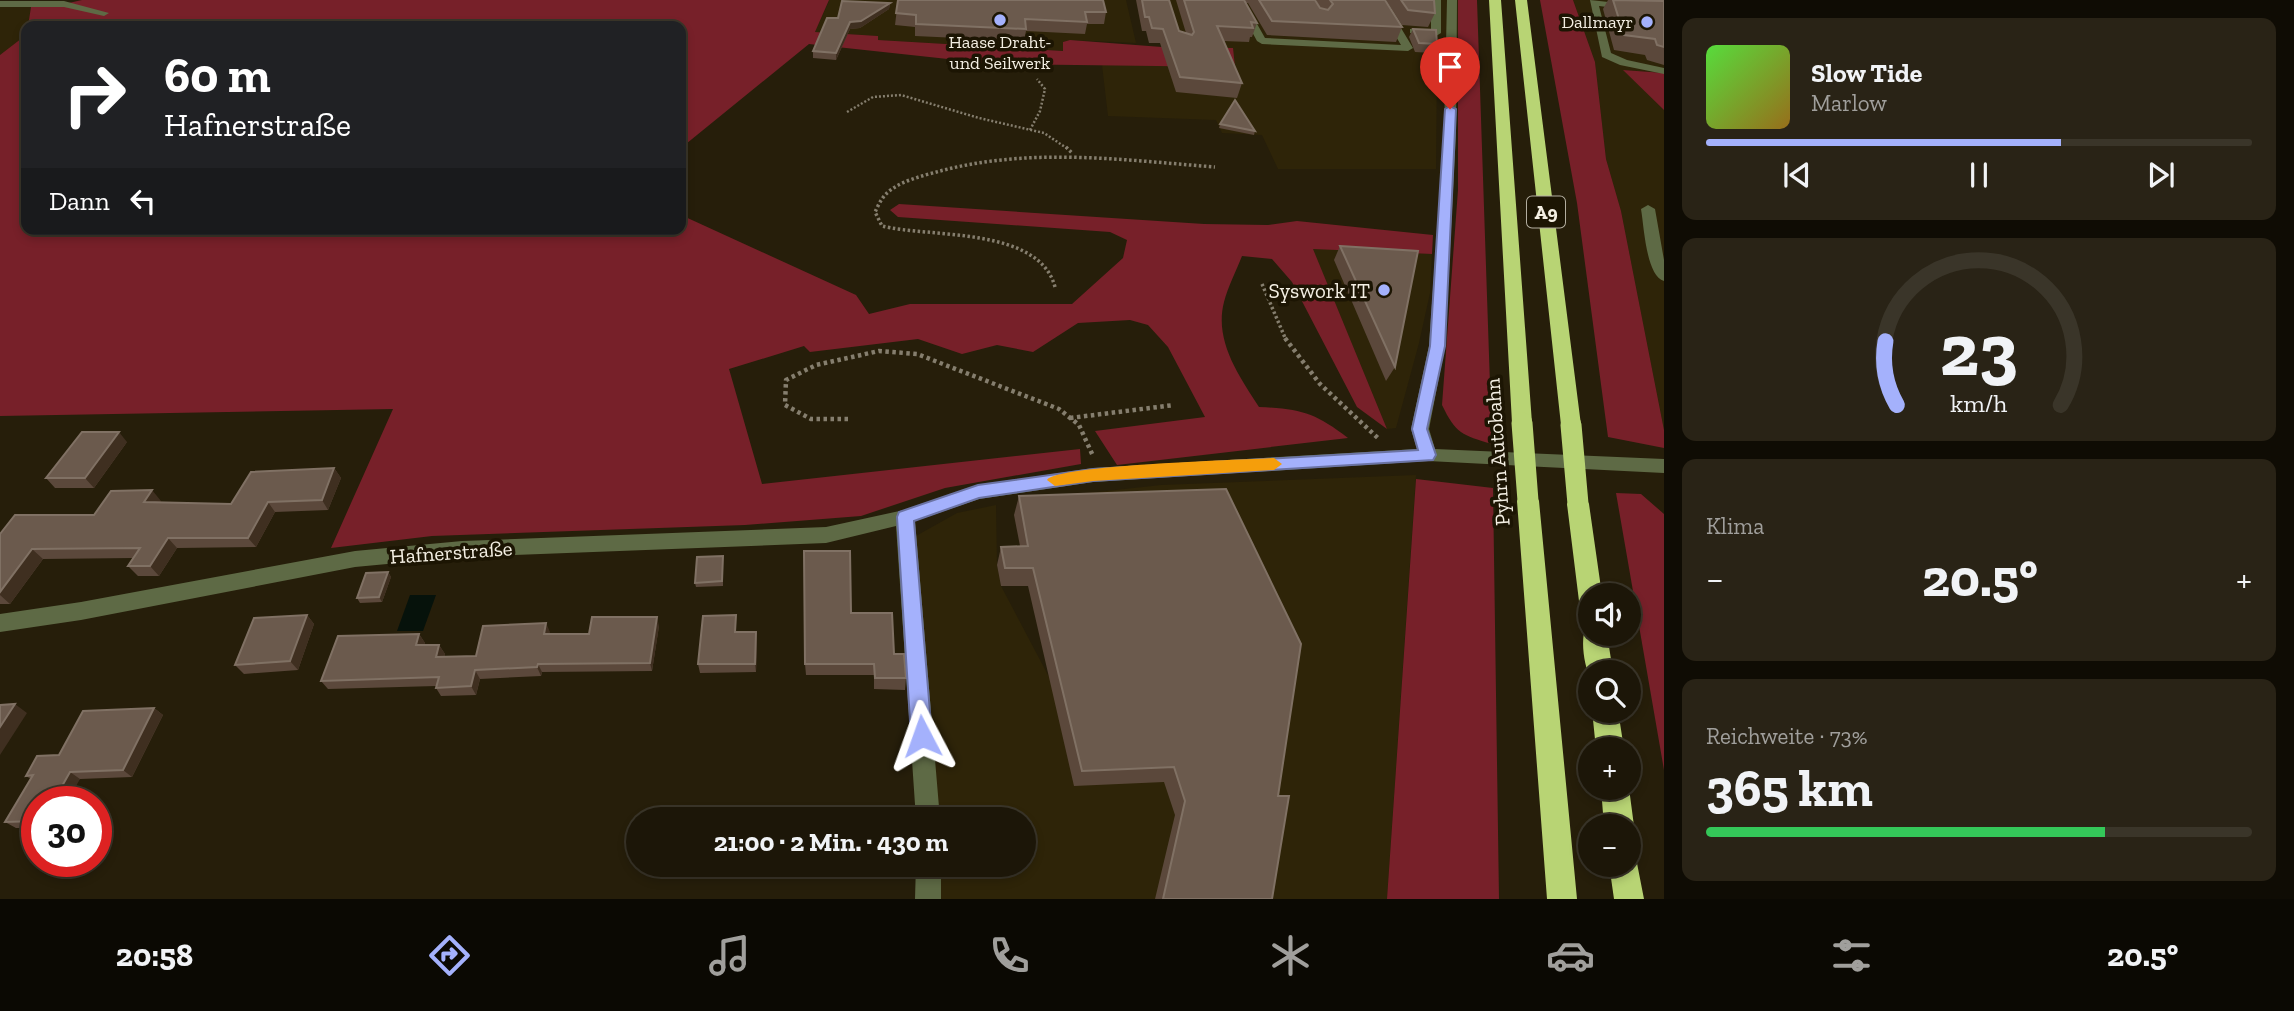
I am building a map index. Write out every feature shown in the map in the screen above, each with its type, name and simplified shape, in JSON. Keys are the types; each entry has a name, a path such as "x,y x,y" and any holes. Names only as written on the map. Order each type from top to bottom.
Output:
{"highway":[{"name":"Pyhrn Autobahn","path":"1495,0 1522,423 1562,899"},
{"name":"A9","path":"1521,0 1589,583"},
{"path":"1626,877 1629,899"}],"street":[{"path":"1436,0 1436,33"},
{"path":"1428,455 1420,429 1437,346 1450,132 1452,0"},
{"path":"1664,11 1593,2 1606,55 1624,63 1664,71"},
{"path":"0,4 64,4 104,13"},
{"path":"1243,6 1262,41 1408,48 1390,20"},
{"path":"1397,30 1452,36"},
{"path":"1648,209 1660,246 1658,271 1664,277"},
{"name":"Hafnerstraße","path":"0,623 81,611 355,559 462,549 826,535 905,517 978,492 1093,475 1428,455 1664,466"},
{"path":"905,517 927,807"},
{"path":"928,899 929,877"}],"path":[{"path":"1030,130 1040,111 1045,89 1037,79"},
{"path":"847,112 873,97 901,95 979,118 1044,132 1074,155"},
{"path":"1055,286 1053,275 1039,262 1003,241 984,236 897,230 882,226 875,212 887,193 917,178 958,164 1024,156 1074,155 1215,167"},
{"path":"1262,284 1272,318 1312,376 1360,418 1393,457"},
{"path":"848,419 811,419 785,405 786,380 816,365 879,351 916,354 1059,409 1079,425 1091,448 1093,475"},
{"path":"1070,418 1174,405"}],"shaded area":[{"path":"82,0 829,0 815,32 878,36 878,40 1063,51 1063,42 1070,40 1175,48 1233,48 1235,67 994,64 809,44 686,144 686,21 29,21 31,7 51,7"},
{"path":"824,0 1126,0 1136,43 1070,40 1063,42 1063,51 878,40 878,36 815,32 829,1"},
{"path":"1161,0 1477,0 1478,64 1437,58 1436,169 1278,169 1262,135 1222,133 1216,120 1108,116 1102,65 1129,64 1179,46"},
{"path":"1458,0 1477,0 1492,444 1461,432 1442,405 1458,190"},
{"path":"1540,0 1573,0 1595,62 1606,159 1621,211 1664,430 1664,448 1608,437 1577,203"},
{"path":"1573,0 1664,0 1664,73 1624,70 1664,110 1664,430 1621,211 1606,159 1595,62"},
{"path":"0,7 31,7 29,21 21,21 21,40 0,55"},
{"path":"21,39 21,235 686,235 686,217 856,295 869,314 910,304 1072,304 1123,258 1127,240 1110,232 898,217 890,210 899,204 1204,224 1268,225 1297,221 1433,235 1432,254 1313,249 1387,429 1357,407 1292,282 1272,259 1242,256 1224,302 1222,330 1230,358 1244,383 1259,407 1307,414 1348,438 1117,465 1095,431 1205,417 1168,347 1148,325 1130,320 1078,323 1033,352 997,345 962,354 918,339 810,352 804,346 729,369 762,484 1080,449 1081,464 945,488 861,516 745,525 432,536 331,548 393,409 0,416 0,55"},
{"path":"1623,70 1664,73 1664,110"},
{"path":"1312,248 1432,254 1430,293 1396,428 1387,429"},
{"path":"1416,475 1387,899 927,899 925,877 1036,877 1036,807 919,807 907,541 957,513 996,505 997,565 1001,586 1049,677 1061,496 1161,485"},
{"path":"1416,479 1493,488 1499,899 1387,899"},
{"path":"1616,493 1641,494 1664,514 1664,770 1641,637 1641,583 1632,583"},
{"path":"410,595 436,595 423,631 397,631"}],"building":[{"name":"Haase Draht- und Seilwerk","path":"898,0 1103,0 1106,12 1085,12 1087,22 1025,19 1026,29 916,24 916,15 896,13"},
{"path":"1142,0 1169,0 1179,31 1192,35 1194,32 1184,0 1244,0 1257,23 1251,22 1253,28 1217,26 1242,83 1180,77 1163,29 1152,28 1149,17 1145,17"},
{"path":"1259,0 1315,0 1320,8 1328,10 1333,4 1330,0 1385,0 1402,27 1272,21"},
{"path":"1401,0 1434,0 1435,13 1408,10"},
{"path":"1613,0 1664,1 1664,47 1657,45 1655,39 1624,35"},
{"path":"842,1 890,3 861,21 850,22 836,53 813,51 827,18 838,18"},
{"path":"1413,29 1436,30 1437,44 1419,43"},
{"path":"1235,100 1255,131 1220,124"},
{"path":"1340,246 1418,251 1395,367"},
{"path":"82,432 119,432 85,478 46,478"},
{"path":"334,468 322,500 268,502 248,538 168,538 150,566 128,566 140,548 32,549 0,592 0,534 15,515 94,515 111,491 152,490 144,502 231,504 251,472"},
{"path":"1226,489 1301,644 1278,796 1289,796 1272,899 1163,899 1185,801 1174,767 1082,771 1033,568 1005,568 1001,547 1028,546 1019,496"},
{"path":"804,551 850,551 851,613 892,613 894,654 904,654 906,678 875,678 874,664 805,664"},
{"path":"723,556 722,581 695,583 697,557"},
{"path":"388,572 379,597 357,598 366,573"},
{"path":"307,615 290,661 235,665 254,618"},
{"path":"736,615 735,632 756,632 755,664 698,664 703,616"},
{"path":"592,617 657,617 650,663 538,664 537,667 475,670 471,686 436,688 439,677 321,681 338,636 419,634 416,645 439,645 436,657 476,656 483,626 546,623 544,634 589,634"},
{"path":"15,704 0,727 0,705"},
{"path":"154,708 123,770 70,772 62,786 26,786 33,775 26,776 37,756 59,755 83,711"},
{"path":"21,795 21,822 5,822"}],"slow traffic":[{"path":"1055,480 1093,475 1274,464"}],"place":[{"name":"Haase Draht- und Seilwerk","path":"1000,20"},
{"name":"Dallmayr","path":"1647,22"},
{"name":"Syswork IT","path":"1384,290"}],"route":[{"path":"922,736 905,517 978,492 1093,475 1428,455 1420,429 1421,412 1437,346 1450,109"}]}
